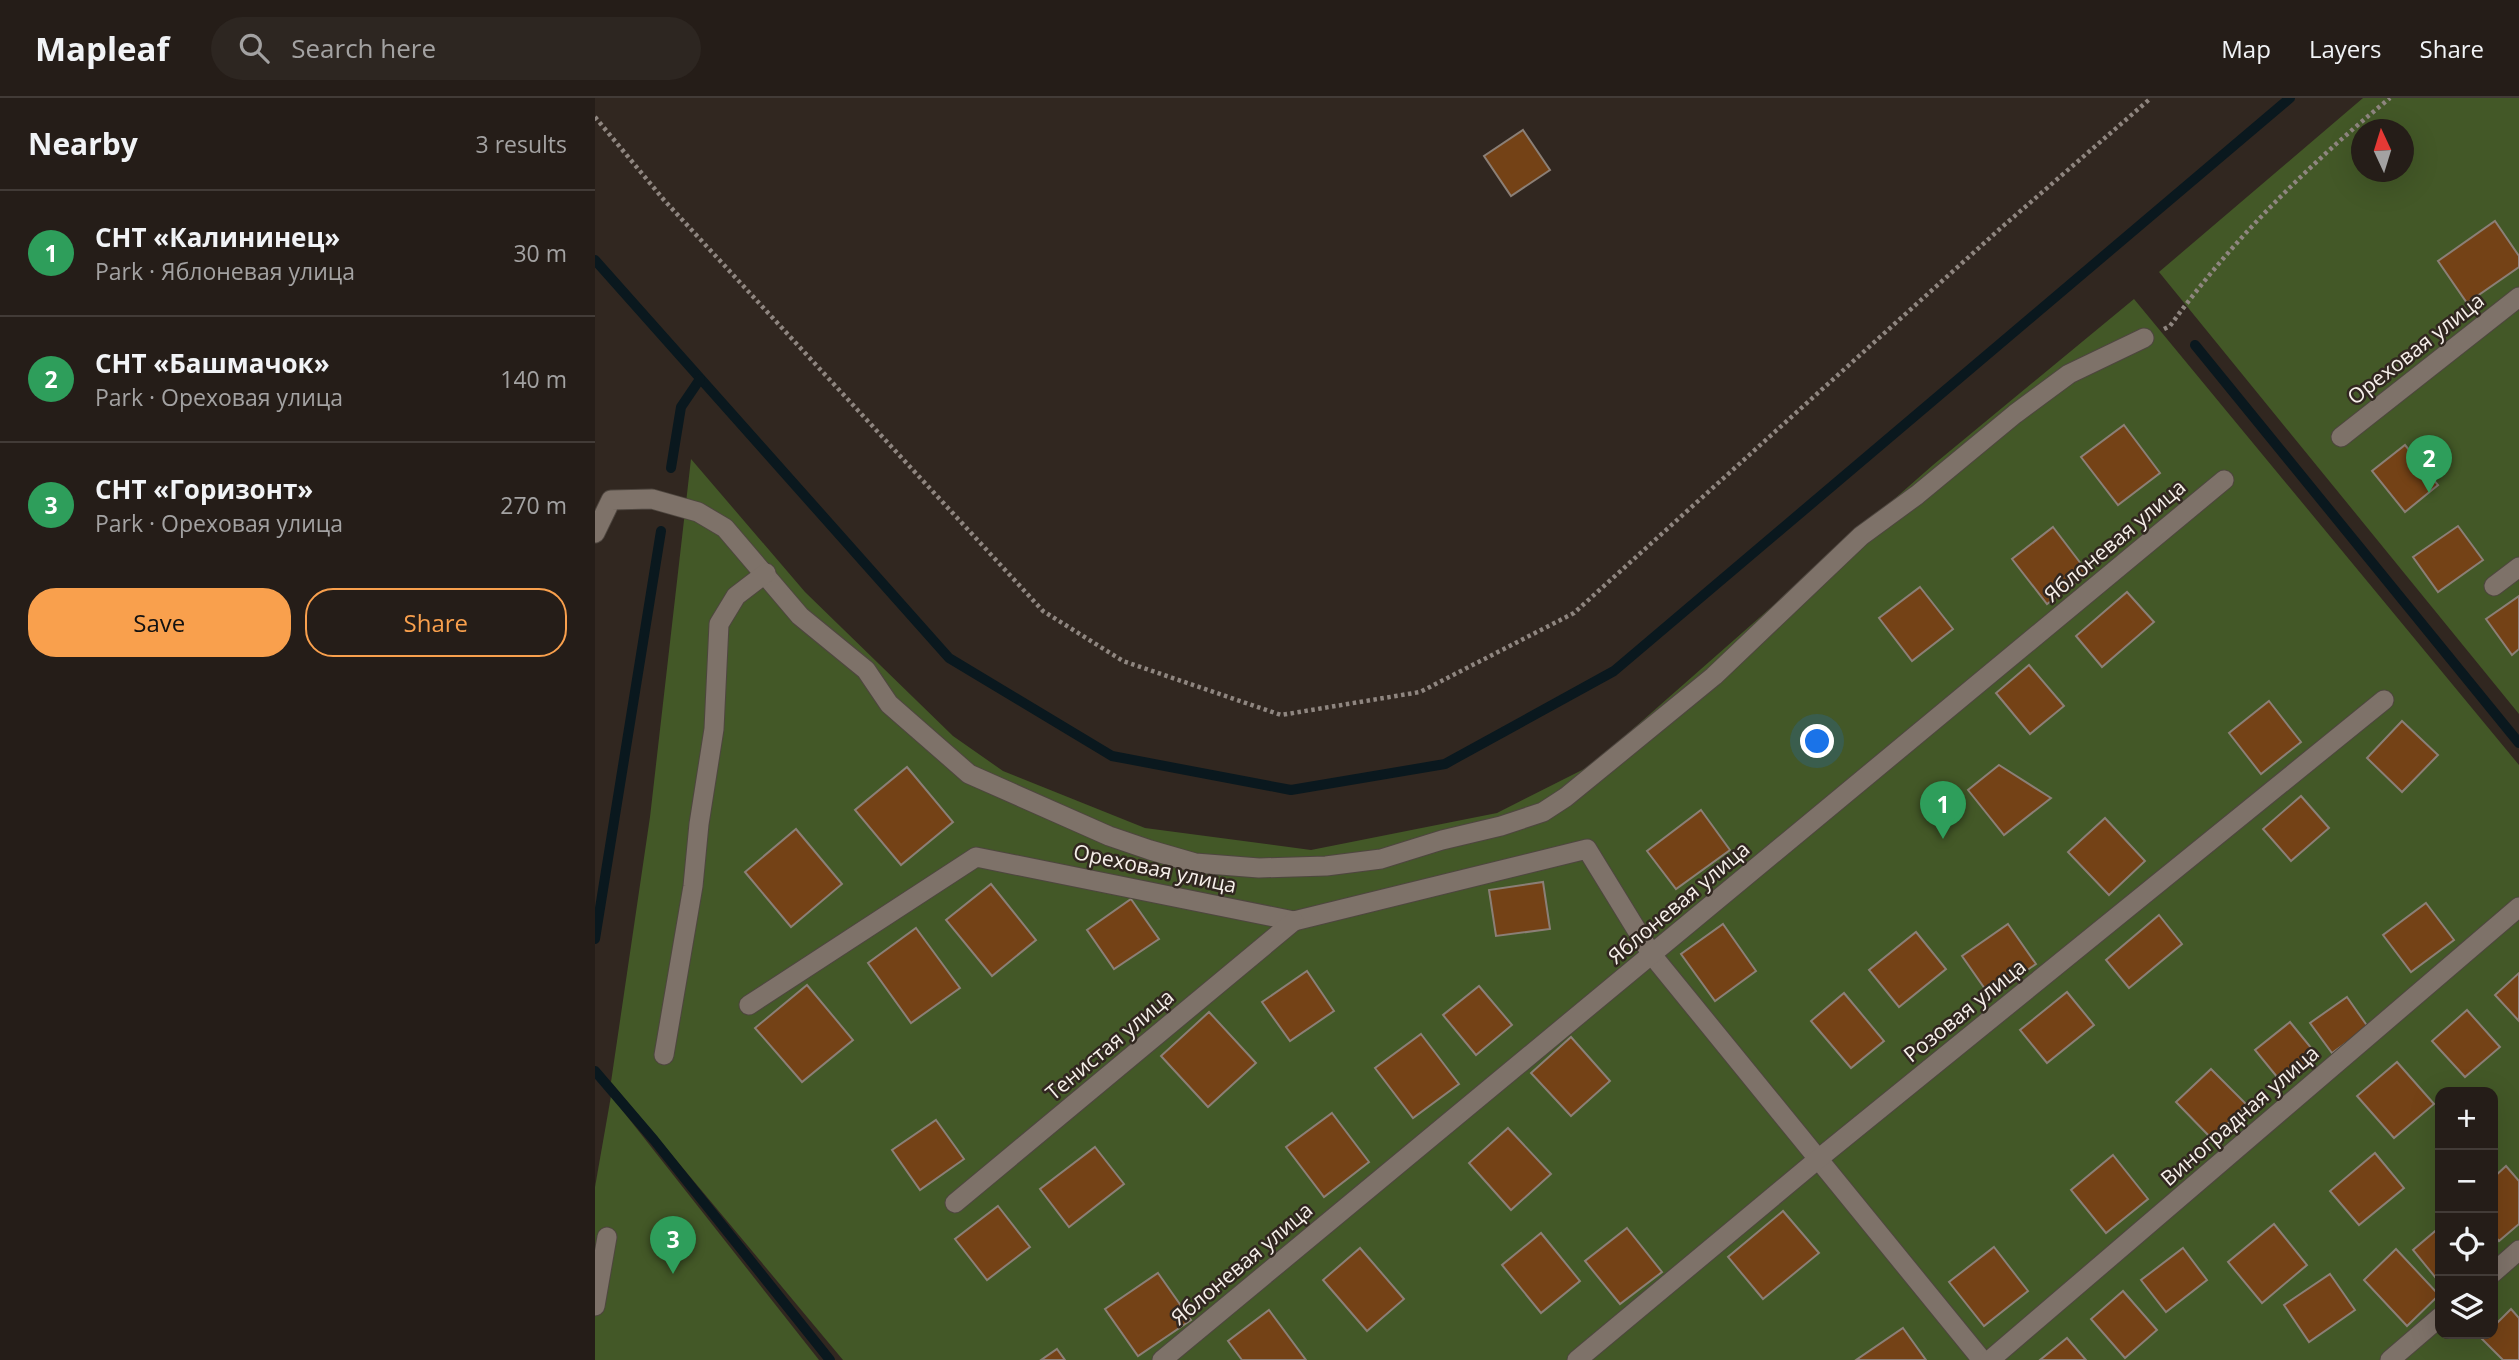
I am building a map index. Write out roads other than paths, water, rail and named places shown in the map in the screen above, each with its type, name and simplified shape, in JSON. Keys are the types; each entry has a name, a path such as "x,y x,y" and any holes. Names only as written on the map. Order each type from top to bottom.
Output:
{"street":[{"name":"Ореховая улица","path":"2340,437 2519,297"},
{"path":"595,533 611,500 652,499 698,512 725,528 800,616 866,670 889,704 969,774 1019,797 1109,836 1195,863 1259,868 1326,866 1381,859 1543,812 1566,797 1714,676 1861,536 1917,495 2015,414 2069,374 2144,338"},
{"name":"Яблоневая улица","path":"1162,1360 2224,480"},
{"path":"2494,586 2519,567"},
{"path":"664,1055 693,886 699,824 715,729 719,624 736,596 765,573"},
{"name":"Розовая улица","path":"1577,1360 1817,1160 2385,700"},
{"name":"Ореховая улица","path":"749,1006 976,857 1294,921 1587,849 1652,956"},
{"name":"Виноградная улица","path":"1990,1360 2519,907"},
{"name":"Тенистая улица","path":"955,1203 1294,921"},
{"path":"1652,956 1982,1360"},
{"path":"595,1306 607,1237"},
{"path":"2498,1269 2519,1250"},
{"path":"2390,1360 2435,1321"}],"waterway":[{"path":"595,260 949,658 1112,756 1291,790 1445,764 1614,671 2290,98"},
{"path":"2195,345 2519,743"},
{"path":"671,468 681,407 700,379"},
{"path":"595,939 661,531"},
{"path":"595,1071 654,1140 830,1360"}],"place":[{"name":"СНТ «Башмачок»","path":"2429,493"},
{"name":"СНТ «Калининец»","path":"1943,839"},
{"name":"СНТ «Горизонт»","path":"673,1274"}]}
